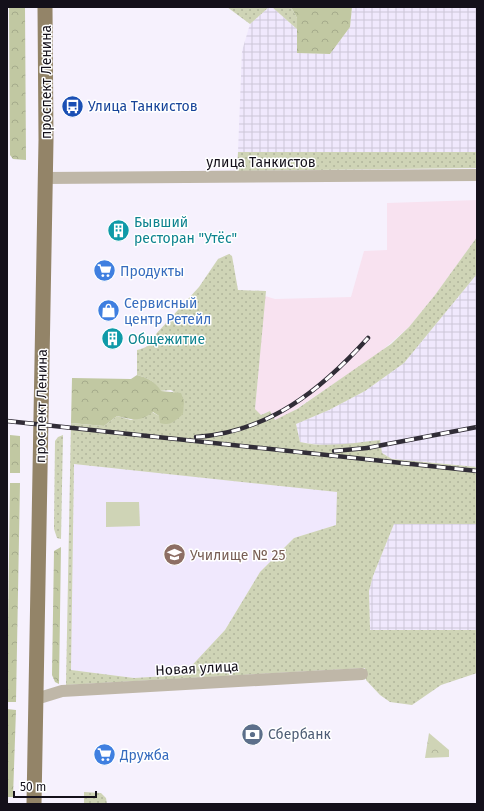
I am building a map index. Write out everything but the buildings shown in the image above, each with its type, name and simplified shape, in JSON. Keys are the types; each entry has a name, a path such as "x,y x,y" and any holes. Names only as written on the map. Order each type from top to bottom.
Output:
{"main road":[{"name":"проспект Ленина","path":"34,804 45,178 45,7"}],"street":[{"name":"улица Танкистов","path":"45,178 477,175"},
{"name":"Новая улица","path":"36,699 62,691 362,674"}],"shaded area":[{"path":"269,7 272,7 298,30 297,53 330,54 350,27 352,7 386,7 394,10 396,7 477,7 477,152 238,152 242,51 250,24"},
{"path":"477,200 477,237 435,295 409,327 378,354 287,415 275,420 270,411 260,415 255,409 265,296 275,299 351,297 364,251 387,250 387,203"},
{"path":"477,274 477,467 392,459 382,453 300,442 296,424 329,410 365,391 404,363"},
{"name":"Училище № 25","path":"74,464 338,492 336,525 294,538 260,572 225,630 183,675 134,678 71,670"},
{"path":"394,524 477,524 477,630 370,630 369,591 373,576"}],"green space":[{"path":"9,7 25,7 26,160 13,159 10,155"},
{"path":"227,7 269,7 250,24"},
{"path":"272,7 291,7 297,18 298,30"},
{"path":"291,7 352,7 350,27 330,54 297,53 297,18"},
{"path":"238,152 477,152 477,168 237,171"},
{"path":"477,237 477,274 404,363 365,391 329,410 296,424 300,442 330,445 380,440 382,453 392,459 477,467 477,524 394,524 373,576 369,591 370,630 477,630 477,673 441,685 412,705 390,702 380,695 366,680 365,668 66,685 71,423 104,426 117,416 131,420 152,412 159,416 175,393 171,390 160,391 151,380 137,375 137,350 147,347 153,341 156,334 199,287 218,259 229,254 232,256 238,290 266,291 255,409 261,415 270,411 275,420 297,409 391,344 409,327 435,295","holes":["74,464 337,492 336,525 294,538 260,572 225,630 183,675 134,678 71,670"]},
{"path":"137,375 151,380 161,391 181,393 184,401 183,414 175,421 167,424 160,423 159,416 153,412 140,419 117,416 104,426 71,423 72,378 131,379"},
{"path":"10,435 20,436 20,473 10,473"},
{"path":"63,435 61,539 57,538 54,529 55,441 58,437"},
{"path":"10,483 20,483 16,702 7,702"},
{"path":"106,502 139,502 140,526 106,527"},
{"path":"61,547 59,684 55,682 52,675 54,551"},
{"path":"7,709 16,710 13,797 7,797"},
{"path":"429,733 449,750 449,757 425,758"},
{"path":"84,792 101,793 106,798 107,804 84,804"}],"railway":[{"path":"196,437 247,427 292,405 332,375 368,338"},
{"path":"7,421 477,471"},
{"path":"334,451 367,448 477,427"}],"place":[{"name":"Улица Танкистов","path":"73,106"},
{"name":"Бывший ресторан \"Утёс\"","path":"118,230"},
{"name":"Продукты","path":"105,271"},
{"name":"Сервисный центр Ретейл","path":"108,311"},
{"name":"Общежитие","path":"112,339"},
{"name":"Училище № 25","path":"175,555"},
{"name":"Сбербанк","path":"253,734"},
{"name":"Дружба","path":"105,755"}]}
